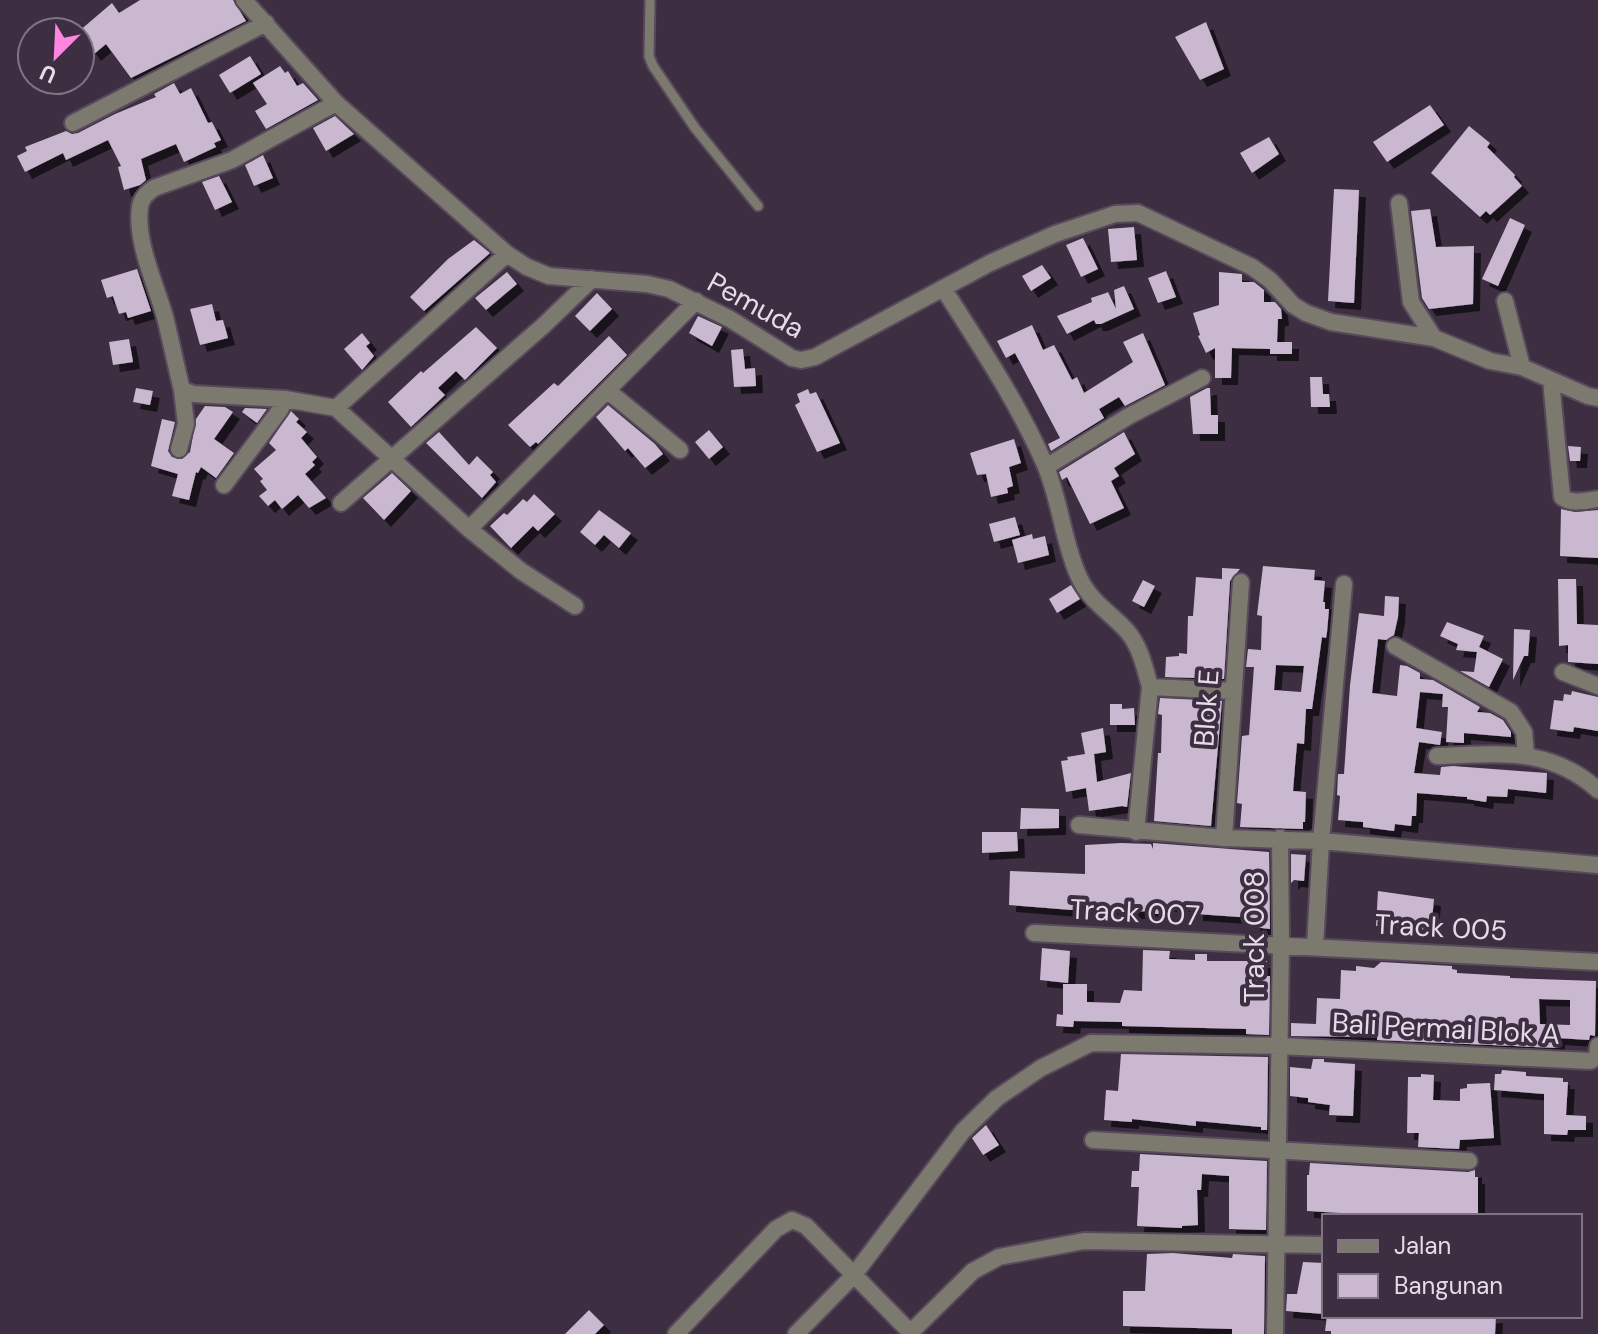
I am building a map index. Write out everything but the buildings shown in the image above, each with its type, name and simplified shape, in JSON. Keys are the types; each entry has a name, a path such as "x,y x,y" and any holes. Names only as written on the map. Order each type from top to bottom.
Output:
{"street":[{"name":"Pemuda","path":"244,0 336,103 507,254 540,273 656,286 696,301 785,355 801,360 815,357 990,263 1067,229 1115,214 1138,213 1252,267 1306,313 1331,322 1434,338"},
{"path":"73,123 266,23"},
{"path":"179,449 186,424 182,390 143,245 139,210 141,201 154,188 232,160 336,103"},
{"path":"1399,203 1411,302 1434,338 1490,361 1522,367 1598,398"},
{"path":"336,408 507,254"},
{"path":"341,503 543,326 592,279"},
{"path":"656,286 671,309 672,321 667,330"},
{"path":"943,288 1001,378 1046,467 1062,511 1067,547 1079,578 1092,599 1131,637 1144,664 1150,687 1136,832"},
{"path":"469,529 696,301"},
{"path":"1505,301 1522,367"},
{"path":"1046,467 1129,416 1202,378"},
{"path":"1551,380 1562,497 1576,501 1598,499"},
{"path":"182,390 205,395 285,399 336,408 469,529 521,571 575,606"},
{"path":"608,391 680,450"},
{"path":"224,485 285,399"},
{"name":"Blok E","path":"1224,838 1241,582"},
{"path":"1315,946 1321,841 1344,584"},
{"path":"1395,646 1511,712 1524,732 1526,755"},
{"path":"1563,672 1598,686"},
{"path":"1150,687 1234,691"},
{"path":"1437,756 1526,755 1561,764 1598,790"},
{"path":"1079,825 1224,838 1280,838"},
{"name":"Track 008","path":"1275,1334 1280,838 1598,865"},
{"name":"Track 007","path":"1034,933 1281,945"},
{"name":"Track 005","path":"1281,945 1598,962"},
{"name":"Bali Permai Blok A","path":"853,1276 963,1131 997,1098 1041,1068 1091,1043 1280,1046 1590,1061 1597,1056"},
{"path":"1093,1140 1469,1161"},
{"path":"676,1334 776,1229 792,1220 806,1226 911,1333 973,1271 999,1257 1084,1241 1322,1245"},
{"path":"796,1334 853,1276"}],"lane":[{"path":"650,0 649,56 653,66 695,128 758,206"}]}
